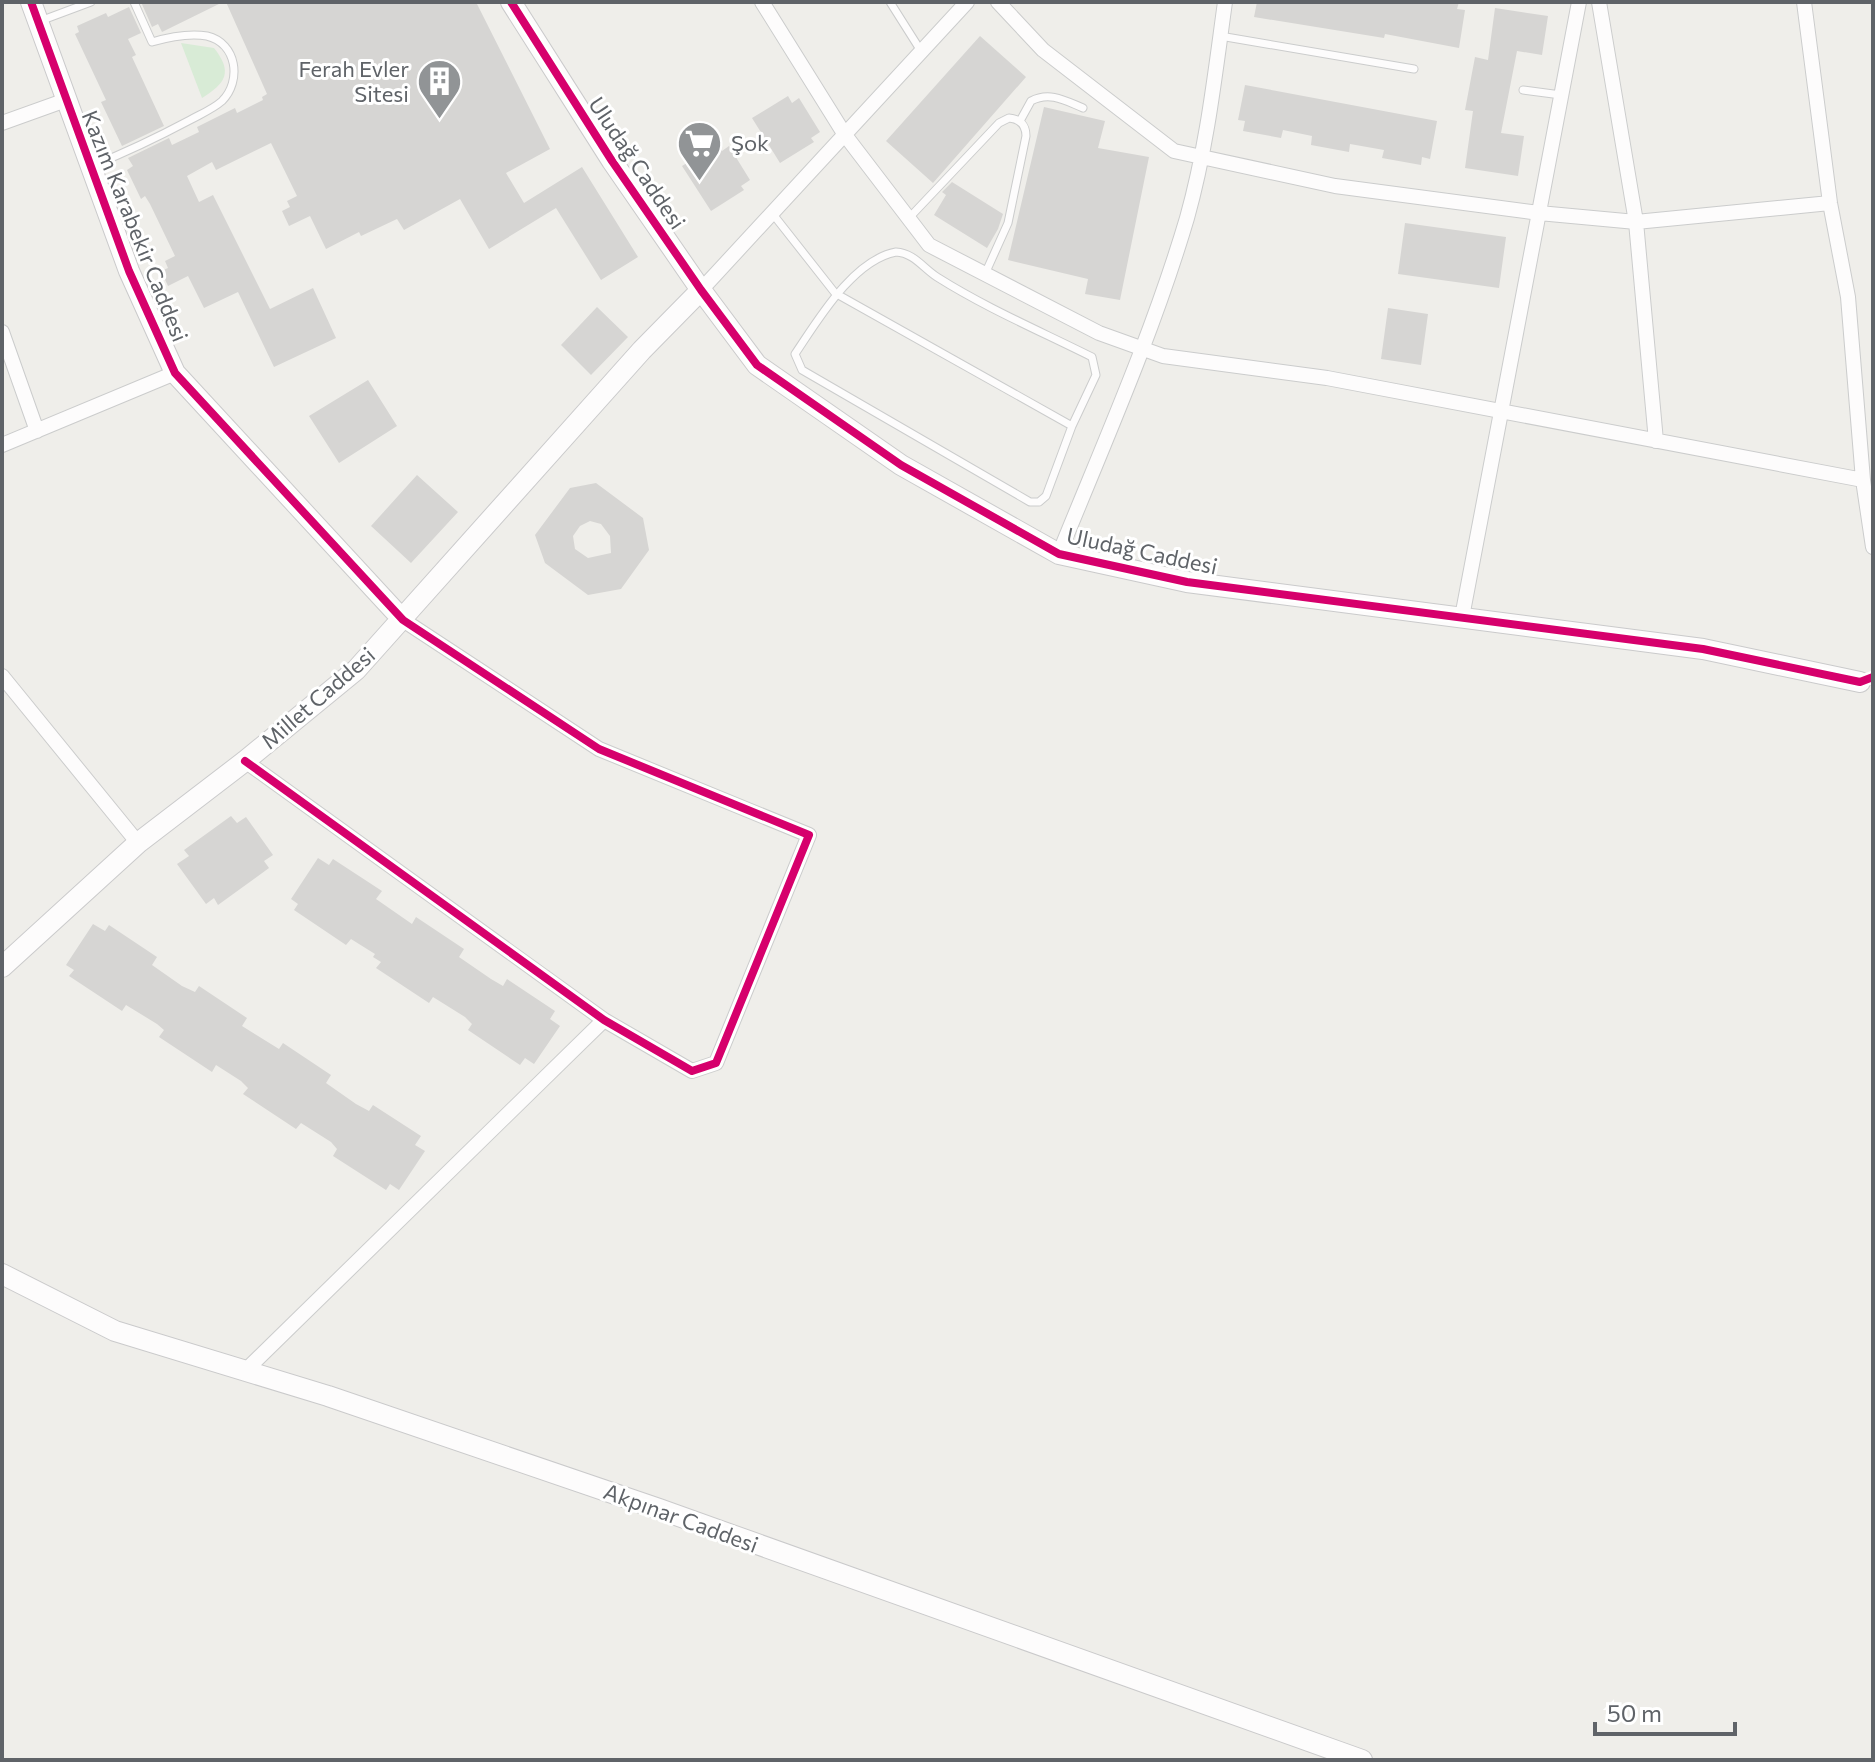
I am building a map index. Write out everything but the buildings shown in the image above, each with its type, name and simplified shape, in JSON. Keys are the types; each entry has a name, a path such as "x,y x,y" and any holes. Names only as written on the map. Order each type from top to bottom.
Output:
{"street":[{"name":"Kazım Karabekir Caddesi","path":"31,2 129,271 175,373 403,620"},
{"name":"Uludağ Caddesi","path":"511,2 612,161 757,365 901,465 1059,554 1187,582 1703,649 1866,680"},
{"path":"762,2 845,135 929,245 1099,333 1163,356 1327,378 1863,480"},
{"path":"701,290 967,2"},
{"path":"998,2 1043,50 1174,151 1202,158 1335,186 1539,213 1636,222 1830,203"},
{"path":"1059,554 1142,348 1186,219 1202,158 1225,2"},
{"path":"1462,617 1579,2"},
{"path":"1599,2 1636,222 1656,441"},
{"path":"1804,2 1830,203 1848,297 1863,480 1873,547"},
{"path":"2,123 66,100"},
{"name":"Millet Caddesi","path":"2,967 138,843 356,670 642,350 701,290"},
{"path":"2,332 37,431"},
{"path":"2,445 175,373"},
{"path":"245,761 604,1020 692,1071 716,1063 809,835 599,749 403,620"},
{"path":"2,676 138,843"},
{"path":"245,1371 604,1020"},
{"name":"Akpınar Caddesi","path":"2,1274 115,1331 328,1396 659,1509 1362,1760"}],"lane":[{"path":"38,22 91,2"},
{"path":"90,166 139,147 213,108 225,97 234,80 235,70 229,51 218,40 206,36 172,37 152,42 134,2"},
{"path":"890,2 921,52"},
{"path":"1220,36 1414,69"},
{"path":"1523,90 1561,95"},
{"path":"1020,121 1031,101 1044,96 1055,96 1083,108"},
{"path":"909,218 999,123 1009,118 1020,121 1026,136 1008,223 985,274"},
{"path":"772,213 835,293 1072,426"},
{"path":"904,252 957,290 1092,357 1096,375 1072,426 1046,496 1039,502 1030,502 802,370 795,354 835,293 886,253 904,252"}],"green space":[{"path":"181,43 214,48 224,64 221,82 202,98"}],"cycle path":[{"path":"31,2 129,271 175,373 403,620 599,749 809,835 716,1063 692,1071 604,1020 245,761"},
{"path":"511,2 612,161 757,365 901,465 1059,554 1187,582 1703,649 1860,682 1873,677"}],"place":[{"name":"Ferah Evler Sitesi","path":"440,121"},
{"name":"Şok","path":"700,182"}]}
